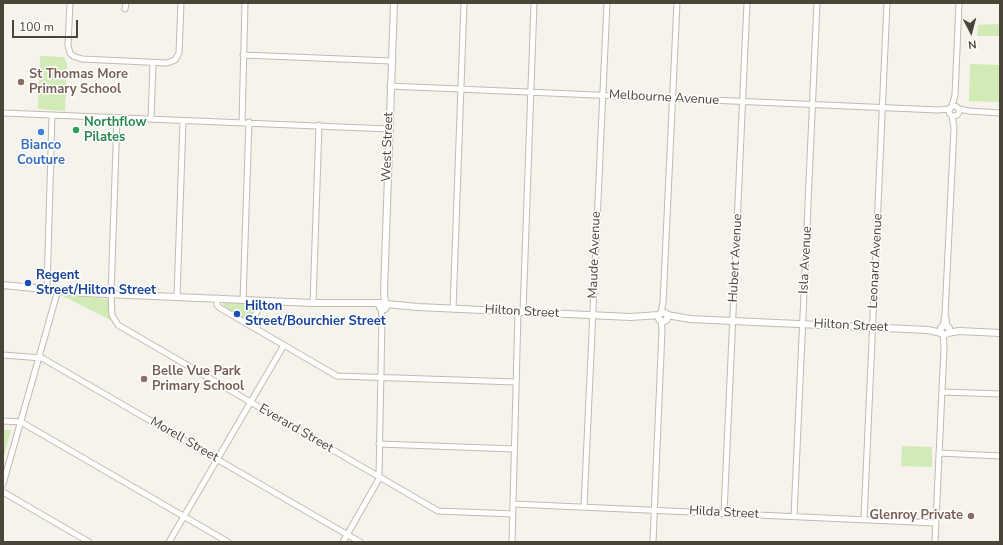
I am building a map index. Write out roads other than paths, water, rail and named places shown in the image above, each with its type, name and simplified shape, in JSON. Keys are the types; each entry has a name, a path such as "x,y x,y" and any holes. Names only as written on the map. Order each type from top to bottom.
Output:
{"street":[{"path":"70,3 68,46 73,56 82,59 153,62 171,62 178,56 181,3"},
{"path":"125,9 126,3"},
{"path":"242,123 245,3"},
{"name":"West Street","path":"343,542 379,477 382,318 394,3"},
{"path":"453,309 464,3"},
{"path":"512,542 516,382 531,92 534,3"},
{"name":"Maude Avenue","path":"584,507 607,3"},
{"path":"653,542 677,3"},
{"name":"Hubert Avenue","path":"724,513 747,3"},
{"name":"Isla Avenue","path":"794,516 817,3"},
{"name":"Leonard Avenue","path":"864,520 887,3"},
{"path":"935,542 959,3"},
{"path":"243,55 392,61"},
{"path":"150,119 153,62"},
{"name":"Melbourne Avenue","path":"390,86 1000,113"},
{"path":"3,113 389,128"},
{"path":"47,289 52,115"},
{"name":"Everard Street","path":"117,118 111,294 112,315 118,325 441,512 513,514"},
{"path":"177,297 183,121"},
{"path":"243,300 249,122"},
{"path":"313,303 319,125"},
{"name":"Hilton Street","path":"3,285 111,294 593,315 648,316 1000,333"},
{"path":"3,484 58,290"},
{"path":"217,298 217,305 220,308 337,376 516,382"},
{"path":"259,331 255,315 261,305 268,301"},
{"path":"169,542 284,345"},
{"name":"Morell Street","path":"3,355 40,356 360,542"},
{"path":"942,392 1000,394"},
{"path":"3,421 21,422 228,542"},
{"path":"379,444 514,448"},
{"path":"939,453 1000,456"},
{"path":"3,492 89,542"},
{"name":"Hilda Street","path":"513,504 936,523"}],"place":[{"name":"St Thomas More Primary School","path":"21,82"},
{"name":"Northflow Pilates","path":"76,130"},
{"name":"Bianco Couture","path":"41,132"},
{"name":"Regent Street/Hilton Street","path":"28,283"},
{"name":"Hilton Street/Bourchier Street","path":"237,314"},
{"name":"Belle Vue Park Primary School","path":"144,379"},
{"name":"Glenroy Private","path":"971,516"}]}
